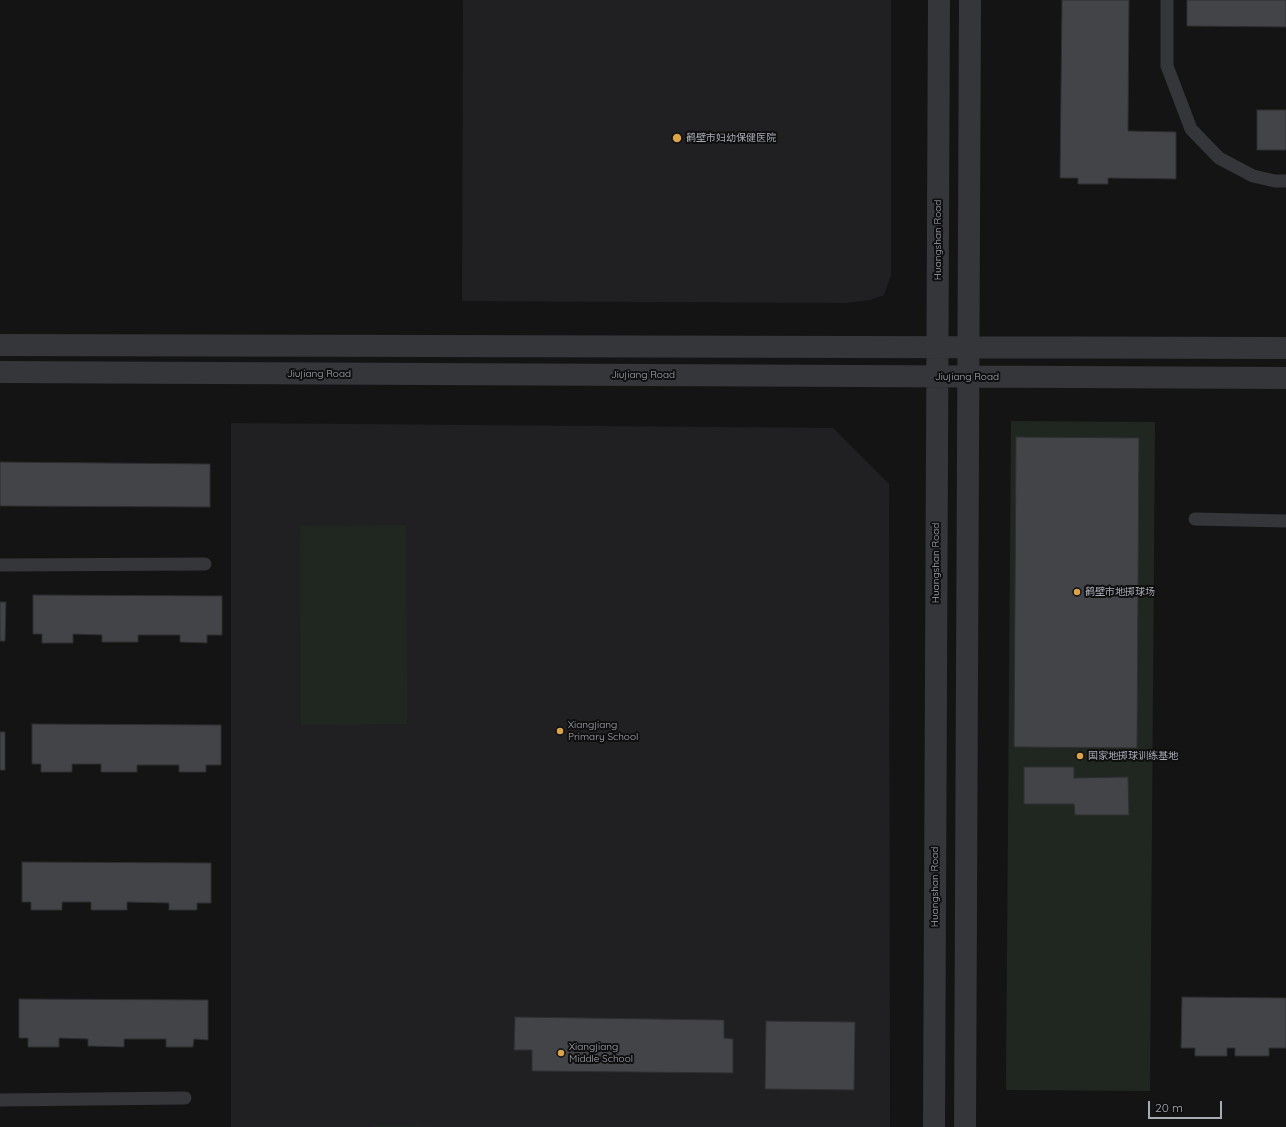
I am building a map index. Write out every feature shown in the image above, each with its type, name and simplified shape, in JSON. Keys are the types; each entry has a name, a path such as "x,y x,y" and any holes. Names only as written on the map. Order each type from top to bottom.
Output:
{"street":[{"name":"Huangshan Road","path":"934,1127 939,0"},
{"path":"965,1127 970,0"},
{"path":"0,344 1286,348"},
{"name":"Jiujiang Road","path":"0,372 1286,378"}],"lane":[{"path":"1167,0 1167,66 1191,129 1219,158 1253,176 1275,181 1286,181"},
{"path":"1195,519 1286,521"},
{"path":"0,565 206,564"},
{"path":"0,1100 185,1098"}],"shaded area":[{"name":"鹤壁市妇幼保健医院","path":"463,0 891,0 891,275 884,295 870,300 846,303 462,301"},
{"name":"国家地掷球训练基地","path":"1011,421 1155,422 1150,1091 1006,1090"},
{"name":"Xiangjiang Primary School","path":"231,423 833,428 889,484 890,1127 231,1127"},
{"path":"406,525 407,724 301,725 300,526"},
{"path":"409,1126 446,1127 371,1127"}],"building":[{"path":"1062,0 1129,0 1128,131 1176,132 1176,179 1108,178 1108,184 1078,184 1078,178 1060,178"},
{"path":"1187,0 1286,0 1286,27 1187,26"},
{"path":"1257,110 1286,110 1286,150 1257,150"},
{"name":"鹤壁市地掷球场","path":"1016,437 1139,438 1137,748 1014,747"},
{"path":"0,462 210,464 210,507 0,506"},
{"path":"33,595 222,596 222,635 207,635 207,643 180,642 180,635 138,635 138,642 102,642 102,635 73,634 73,643 42,643 42,634 33,634"},
{"path":"0,602 6,602 5,641 0,641"},
{"path":"32,724 221,725 221,765 206,765 206,772 179,772 179,765 137,765 137,772 101,772 101,764 72,764 72,772 41,772 41,764 32,764"},
{"path":"0,732 5,732 5,770 0,770"},
{"path":"1024,767 1074,767 1074,778 1128,777 1129,815 1075,815 1074,804 1024,804"},
{"path":"22,862 211,863 211,903 197,903 197,910 169,910 169,903 127,902 127,910 91,910 91,902 62,902 62,910 31,910 31,902 22,902"},
{"path":"1182,997 1286,998 1286,1048 1269,1048 1269,1056 1235,1056 1235,1048 1227,1048 1227,1056 1195,1056 1195,1048 1181,1048"},
{"path":"19,999 208,1000 208,1040 194,1039 193,1047 166,1047 166,1039 124,1039 124,1047 88,1046 88,1039 59,1038 59,1047 28,1047 28,1038 19,1038"},
{"path":"515,1017 724,1020 724,1038 733,1039 733,1073 532,1071 532,1050 514,1050"},
{"path":"766,1021 855,1022 854,1090 765,1089"}],"place":[{"name":"鹤壁市妇幼保健医院","path":"677,138"},
{"name":"鹤壁市地掷球场","path":"1077,592"},
{"name":"Xiangjiang Primary School","path":"560,731"},
{"name":"国家地掷球训练基地","path":"1080,756"},
{"name":"Xiangjiang Middle School","path":"561,1053"}]}
